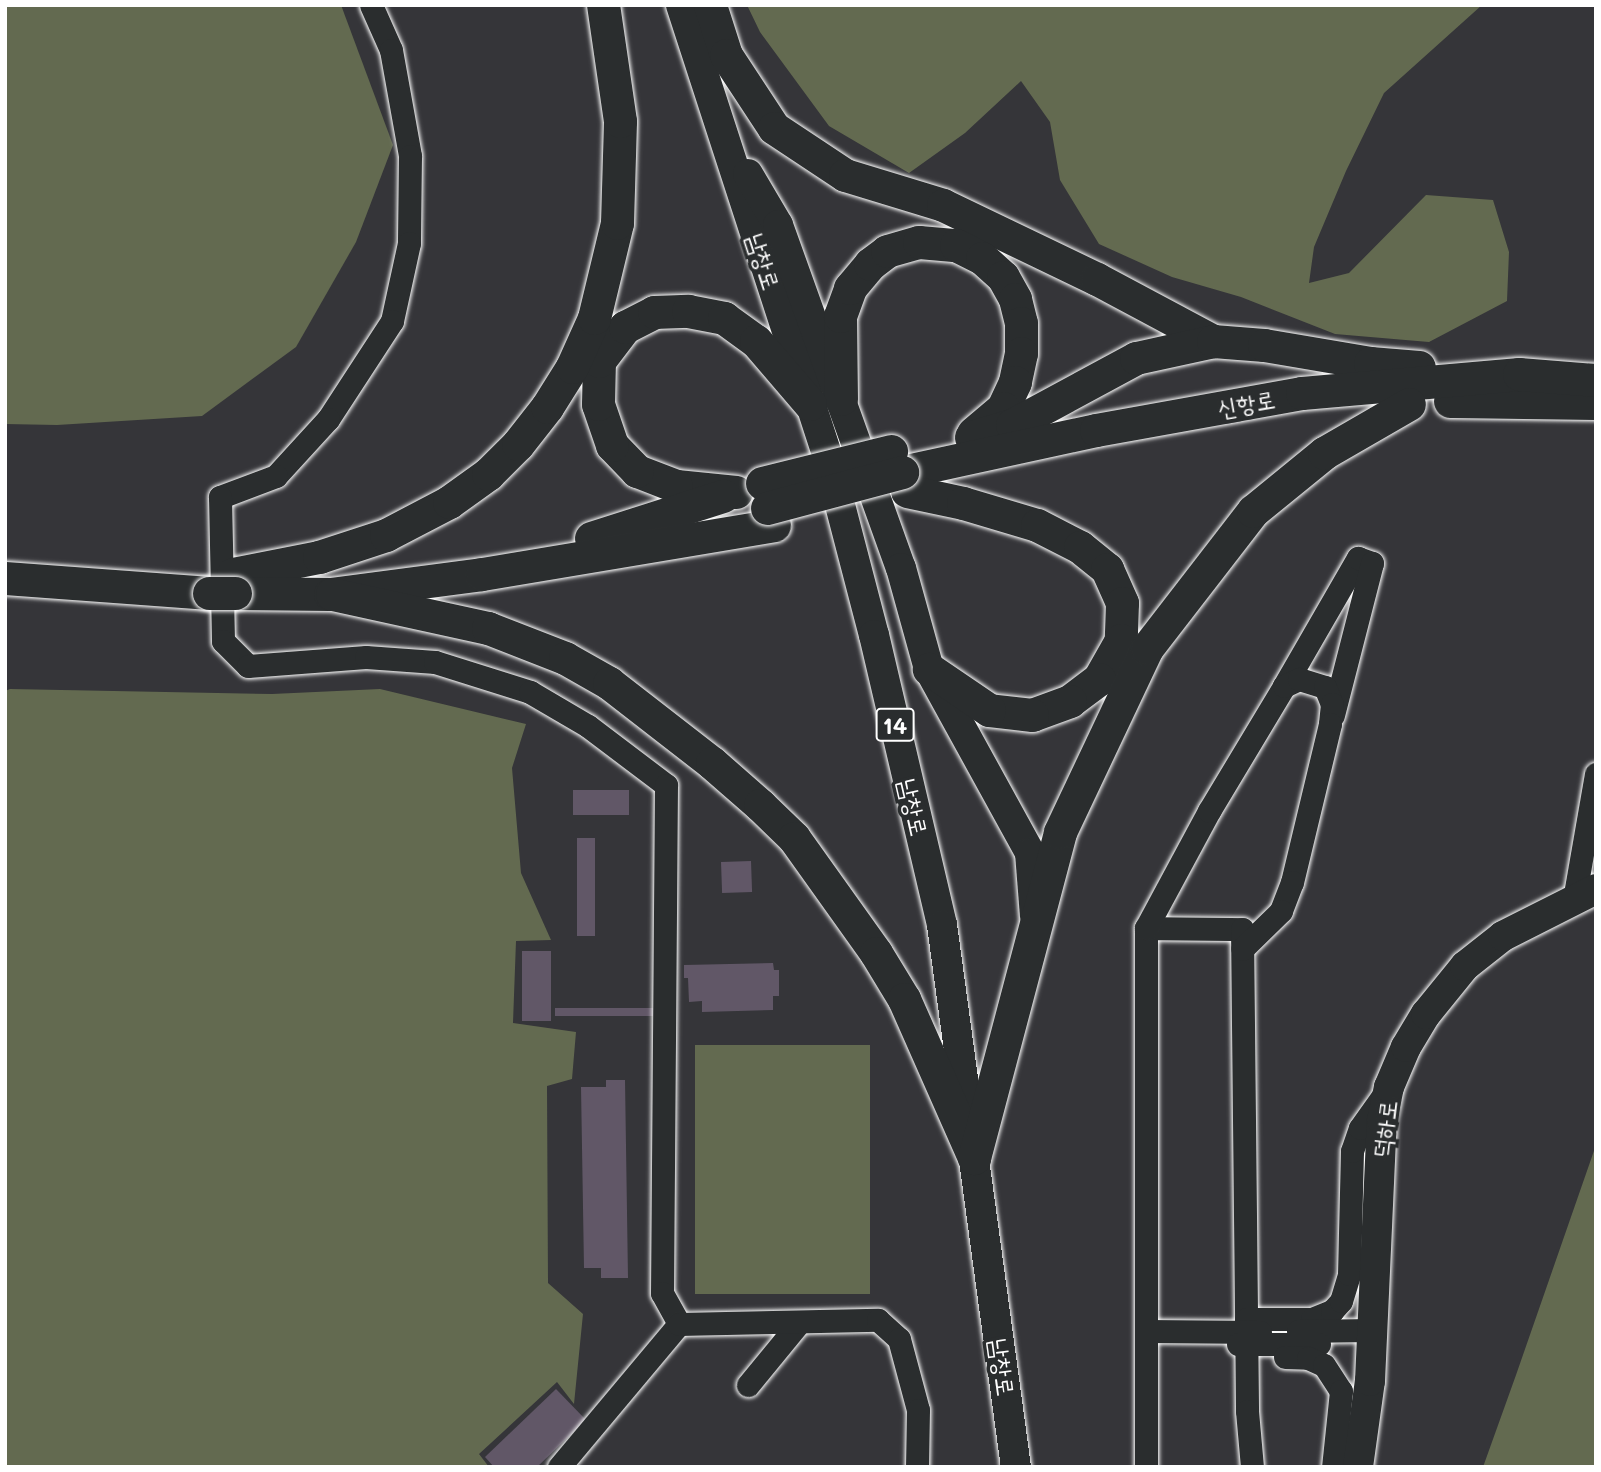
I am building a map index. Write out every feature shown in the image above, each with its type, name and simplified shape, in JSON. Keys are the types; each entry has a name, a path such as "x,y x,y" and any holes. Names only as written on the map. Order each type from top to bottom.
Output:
{"highway":[{"path":"224,582 319,557 386,535 449,502 488,474 518,444 547,407 572,367 594,318 617,223 620,121 603,5"},
{"path":"710,5 726,55 774,128 845,175 943,205 1097,279 1213,341"},
{"path":"825,401 840,316 850,288 870,264 887,251 919,242 956,245 982,258 1003,277 1015,299 1021,323 1021,353 1015,382 1003,408 964,439"},
{"path":"760,502 676,486 637,471 612,446 598,404 599,361 625,327 654,312 688,311 724,318 756,341 825,401"},
{"path":"5,578 224,582 327,576 480,557 592,538 900,472 964,439 1012,425 1136,358 1213,341 1264,345 1370,363 1520,374"},
{"name":"신항로","path":"900,472 1096,430 1302,393 1520,374 1596,380"},
{"name":"신항로","path":"900,472 1109,446 1309,410 1484,400 1596,403"},
{"path":"974,1158 1060,832 1147,648 1253,511 1324,453 1409,404"},
{"path":"900,472 963,503 1037,525 1080,547 1107,569 1122,603 1121,640 1099,679 1070,701 1032,715 989,710 929,669"},
{"path":"332,594 482,574 760,502"},
{"path":"5,559 332,594 488,628 565,657 609,683 712,763 794,838 904,999 974,1158"}],"main road":[{"path":"681,5 721,129 778,225 825,401 901,568 929,669 1030,853 1036,924"},
{"name":"남창로","path":"825,401 827,455 874,635 942,925 1016,1467"},
{"name":"덕하로","path":"1358,1467 1366,1420 1372,1337 1382,1120 1389,1087 1406,1047 1426,1014 1465,966 1503,936 1585,895"}],"street":[{"path":"371,5 391,50 410,156 409,243 392,321 328,419 276,476 220,497 223,641 248,666 366,657 435,663 530,692 588,726 666,785 662,1293 679,1324"},
{"path":"1146,1467 1146,928 1209,811 1358,558 1372,563 1292,882 1282,911 1242,949"},
{"path":"1284,686 1298,679 1325,687 1332,704 1330,724"},
{"path":"1585,895 1596,774"},
{"path":"1146,928 1242,929 1246,1338 1252,1467"},
{"path":"1246,1338 1312,1319 1332,1311 1341,1301 1349,1275 1352,1151 1360,1128 1389,1087"},
{"path":"559,1467 679,1324 878,1320 899,1339 918,1410 917,1467"},
{"path":"748,1385 799,1323"},
{"path":"1147,1337 1372,1337"},
{"path":"1246,1338 1308,1358 1330,1372 1341,1391 1333,1467"}],"green space":[{"path":"5,5 341,5 393,145 356,242 296,347 202,416 57,425 5,424"},
{"path":"747,5 1482,5 1384,93 1346,171 1314,247 1309,283 1349,273 1426,195 1493,200 1509,252 1507,301 1429,342 1335,334 1241,297 1172,277 1099,244 1060,180 1050,122 1021,81 965,133 909,173 829,126 760,32"},
{"path":"380,689 526,724 512,768 521,873 551,940 516,941 513,1023 576,1032 572,1079 547,1086 548,1283 583,1314 574,1404 557,1382 479,1454 489,1467 5,1467 5,691 272,694"},
{"path":"695,1045 870,1045 870,1294 695,1294"},
{"path":"1596,1145 1596,1467 1483,1467 1516,1375"}],"building":[{"path":"573,790 629,790 629,815 573,815"},
{"path":"577,838 595,838 595,936 577,936"},
{"path":"751,861 752,892 722,893 721,862"},
{"path":"522,951 551,951 551,1021 522,1021"},
{"path":"773,963 774,970 779,970 779,996 773,996 773,1010 702,1012 702,1001 689,1002 688,978 684,978 684,965"},
{"path":"555,1008 653,1008 653,1016 555,1016"},
{"path":"606,1080 625,1080 628,1278 601,1278 601,1268 584,1268 581,1087 606,1087"},
{"path":"556,1389 586,1420 537,1467 494,1467 485,1457"}]}
